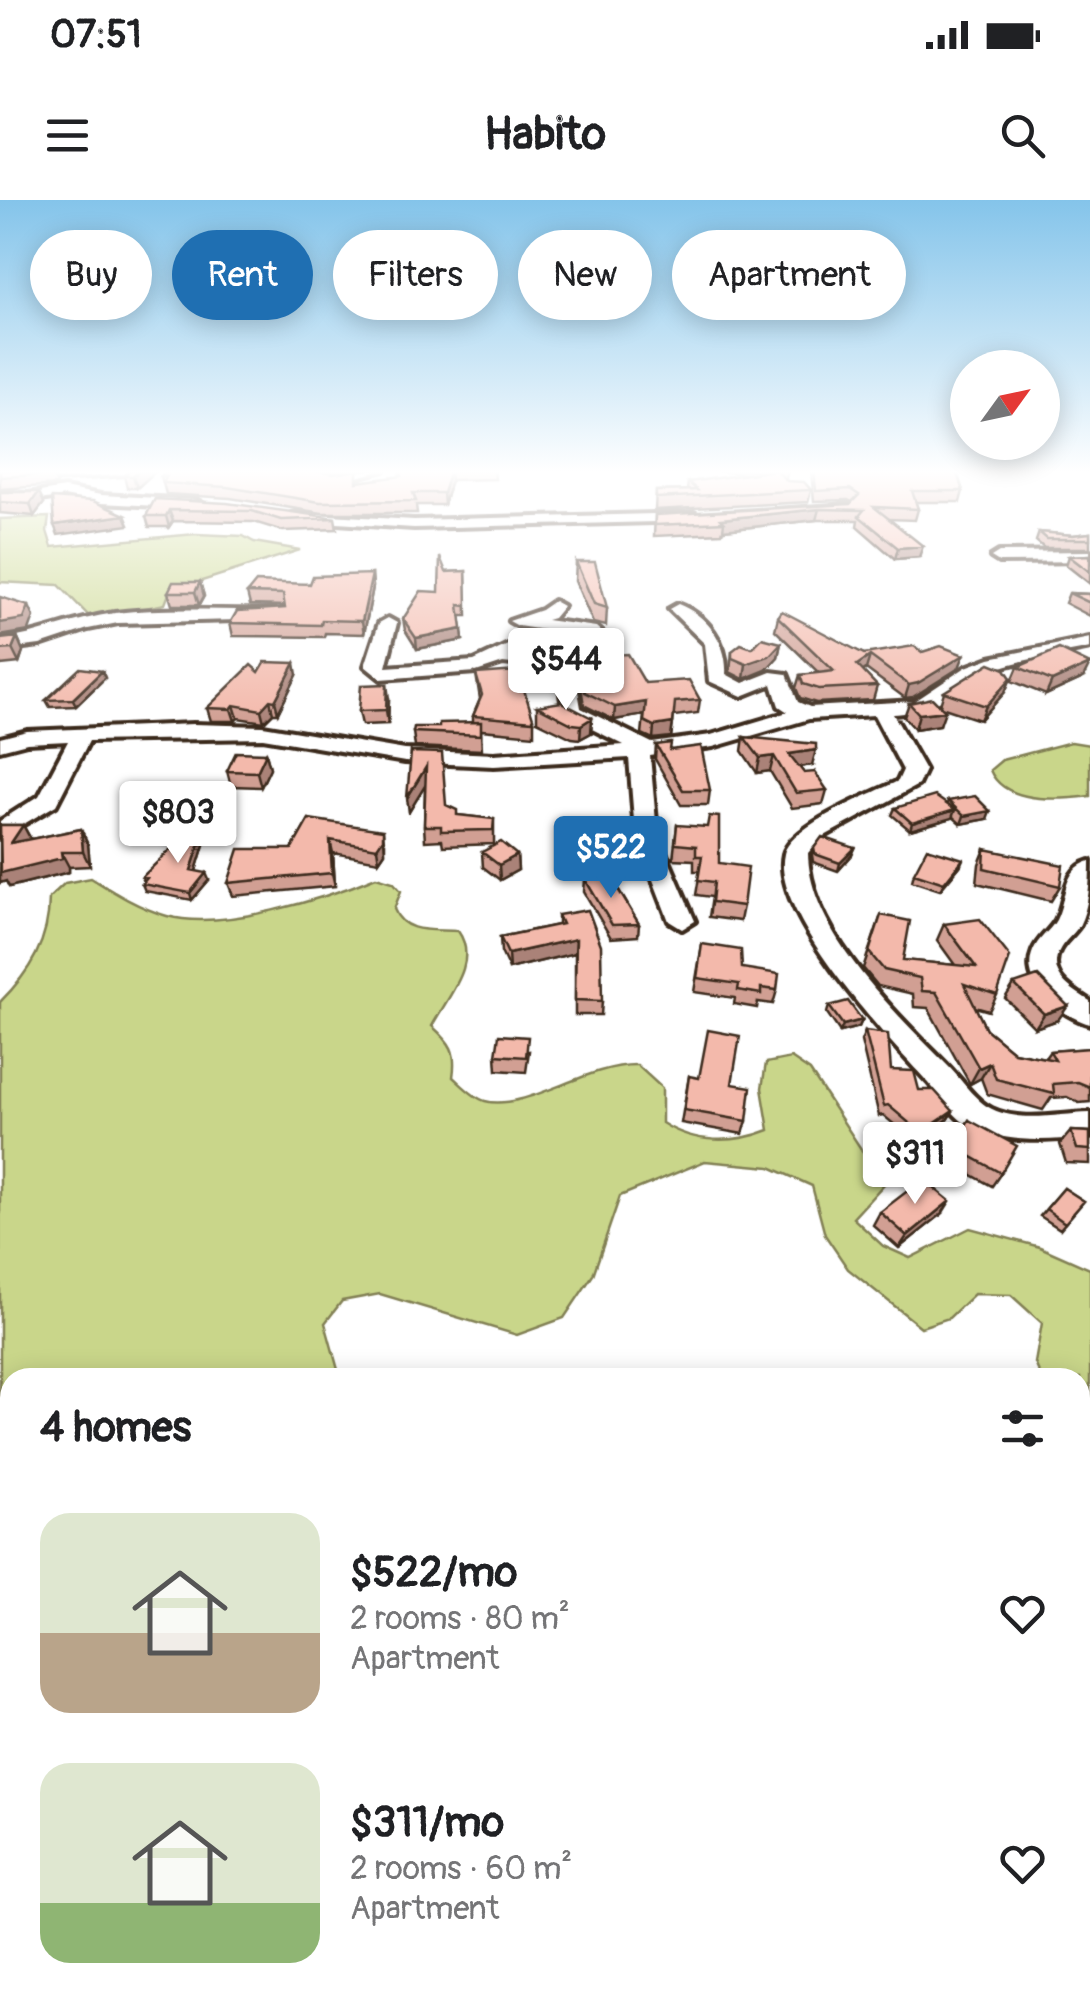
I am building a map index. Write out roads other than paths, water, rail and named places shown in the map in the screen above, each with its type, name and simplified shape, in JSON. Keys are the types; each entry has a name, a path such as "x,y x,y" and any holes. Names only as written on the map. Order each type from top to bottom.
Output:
{"street":[{"path":"998,557 1090,556"},
{"path":"502,657 501,653 512,648 594,640 597,636 590,631 518,621 548,614 554,606"},
{"path":"678,609 716,644 720,653 716,677 742,690 770,678 780,678 789,706 808,712"},
{"path":"0,645 40,640 84,624 118,618 279,614"},
{"path":"388,623 374,666 380,674 476,666 502,657 553,663 567,672 571,711 644,750"},
{"path":"0,744 28,737 194,730 263,732 405,756 494,760 644,750 713,741 808,712 886,702 930,704 973,670 1090,643"},
{"path":"886,702 914,770 907,785 812,833 796,852 796,872 808,910 865,997 977,1116 1015,1128 1090,1125"},
{"path":"0,831 48,800 82,736"},
{"path":"644,750 646,833 682,921"},
{"path":"1090,870 1080,881 1068,924 1045,950 1042,970 1051,988 1090,1014"}]}
